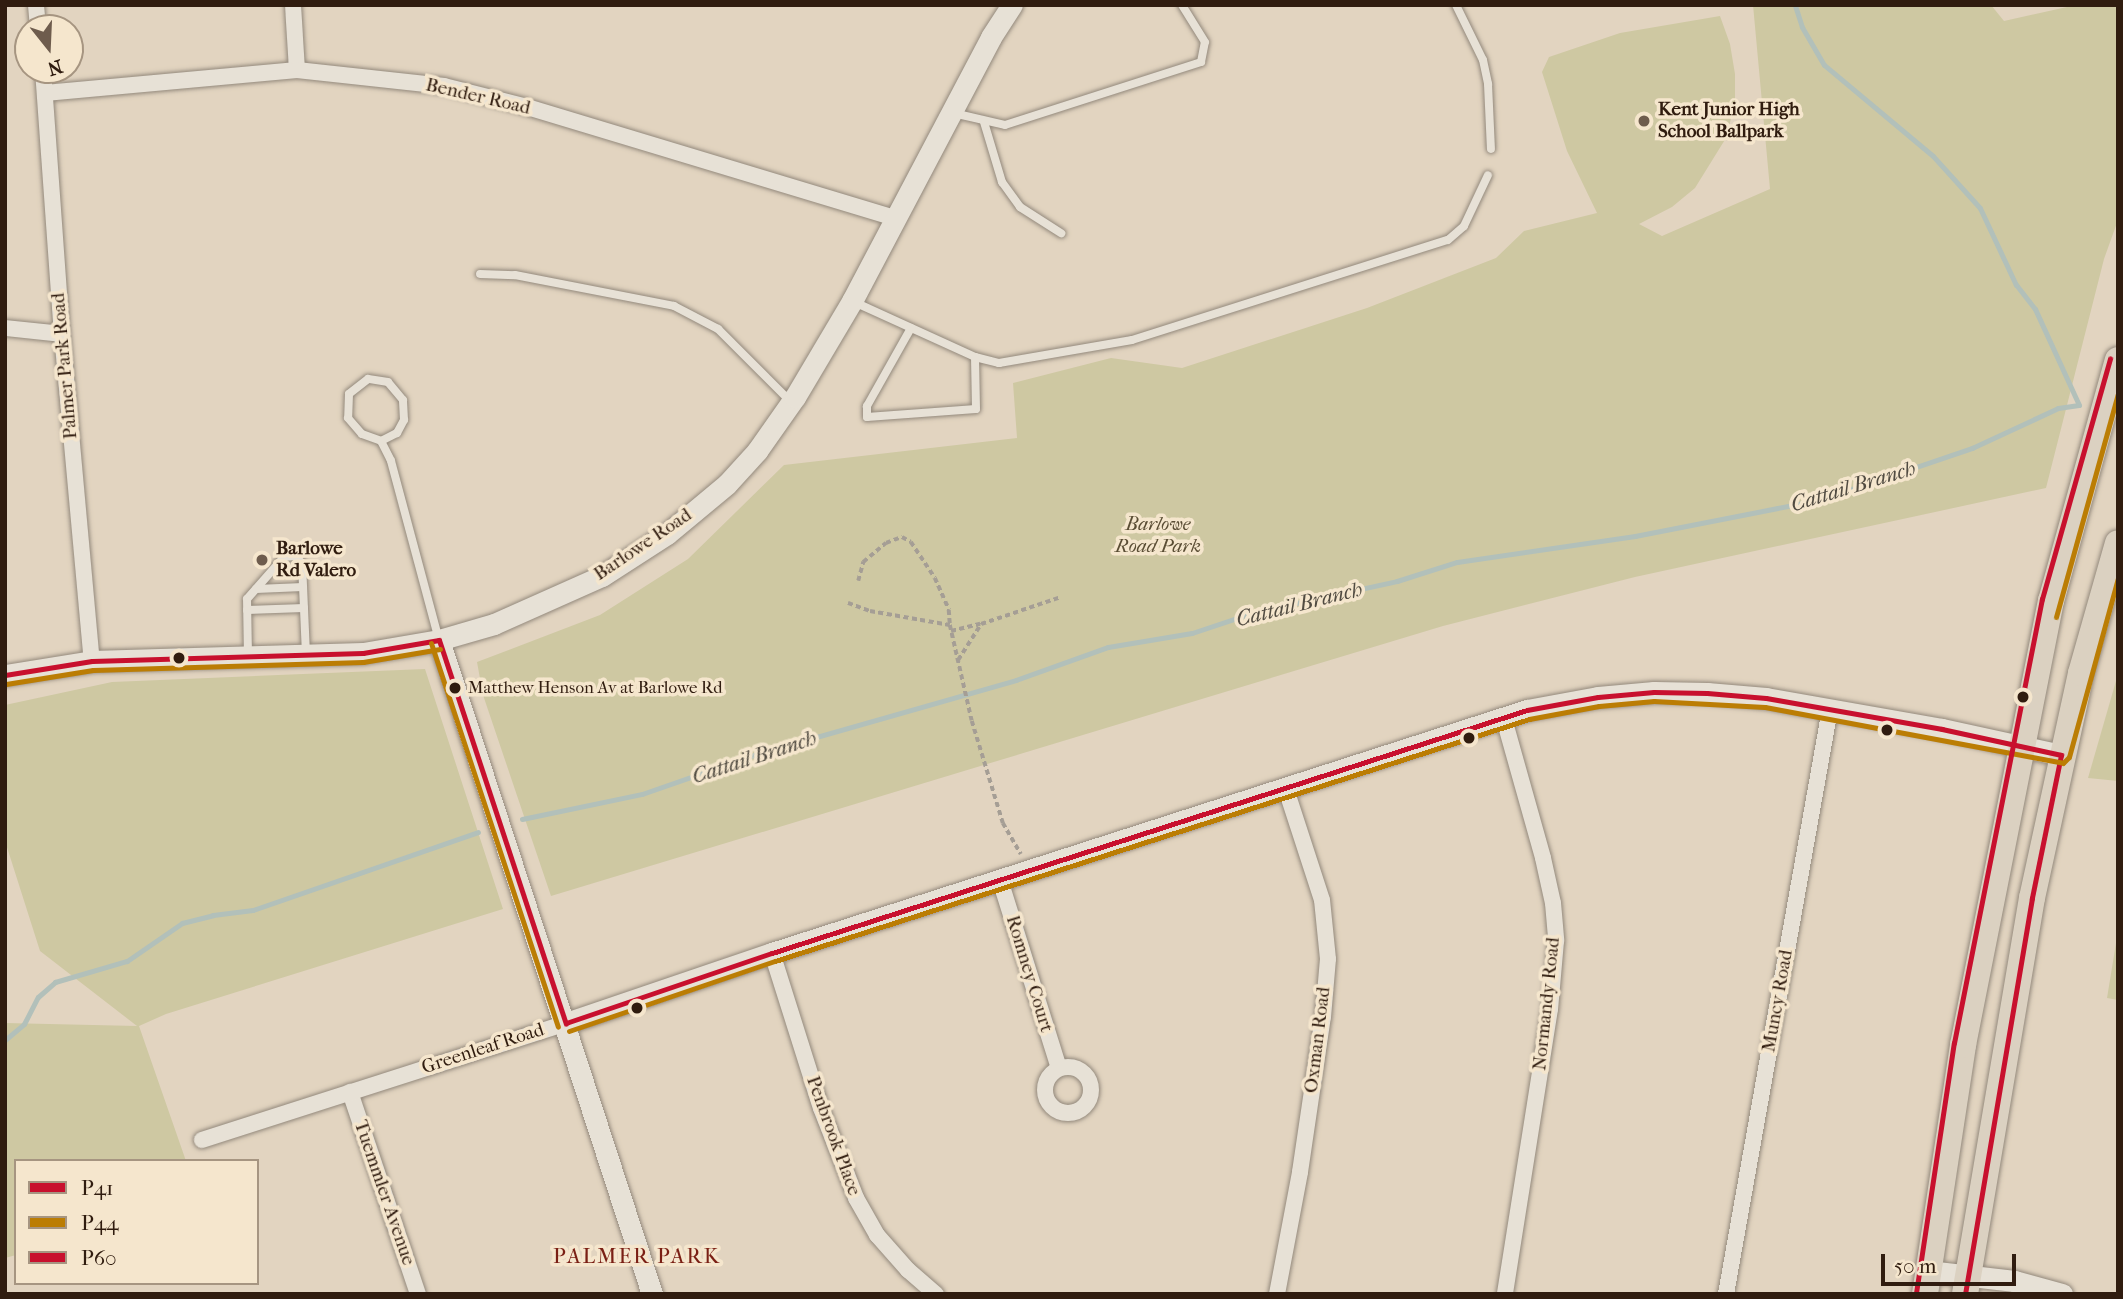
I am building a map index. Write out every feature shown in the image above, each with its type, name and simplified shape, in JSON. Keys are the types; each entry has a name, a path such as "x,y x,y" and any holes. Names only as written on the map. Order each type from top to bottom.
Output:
{"main road":[{"path":"1927,1282 1962,1045 2051,601 2118,360"},
{"path":"1966,1285 2032,898 2062,755 2118,543"}],"street":[{"path":"293,5 297,70"},
{"name":"Barlowe Road","path":"5,675 92,661 363,653 439,640 494,624 602,576 667,534 727,484 757,451 791,402 852,301 991,37 1012,5"},
{"name":"Bender Road","path":"45,93 297,70 444,86 527,107 897,219"},
{"name":"Palmer Park Road","path":"44,84 62,334 92,661"},
{"path":"5,328 62,334"},
{"path":"439,640 566,1023 652,1294"},
{"name":"Greenleaf Road","path":"202,1140 1527,710 1598,697 1654,692 1766,698 2062,755"},
{"name":"Muncy Road","path":"1726,1294 1830,709"},
{"name":"Normandy Road","path":"1504,719 1543,858 1553,903 1556,940 1550,1009 1505,1294"},
{"name":"Oxman Road","path":"1277,1294 1300,1172 1323,1017 1328,959 1322,900 1286,789"},
{"name":"Romney Court","path":"1000,880 1059,1068"},
{"name":"Penbrook Place","path":"772,953 821,1108 856,1198 877,1235 908,1270 936,1294"},
{"name":"Tuemmler Avenue","path":"350,1092 418,1294"},
{"path":"1927,1282 1966,1285 2014,1281 2062,1294"}],"lane":[{"path":"953,113 1005,125 1201,62 1205,42 1182,5"},
{"path":"1456,5 1483,61 1488,84 1491,149"},
{"path":"984,122 1002,182 1020,207 1061,233"},
{"path":"852,301 975,356 999,362 1015,362 1132,340 1456,236 1464,226 1489,175"},
{"path":"480,274 515,275 674,306 718,329 791,402"},
{"path":"911,328 867,406 867,417 976,409 975,356"},
{"path":"381,441 397,433 404,420 403,400 388,382 368,379 349,394 348,418 362,433 381,441 391,461 439,640"},
{"path":"248,656 247,599 284,557 295,556 302,564 306,654"},
{"path":"256,589 303,587"},
{"path":"247,610 304,608"}],"path":[{"path":"858,581 863,562 886,543 902,537 911,542 935,578 949,610 959,671 1003,824 1031,870"},
{"path":"951,631 981,624 1061,597"},
{"path":"848,603 870,611 950,625"},
{"path":"957,661 981,624"}],"green space":[{"name":"Barlowe Road Park","path":"1753,5 1991,5 2004,21 2076,5 2118,5 2118,220 2104,259 2046,488 1635,577 1443,626 551,896 483,695 477,662 600,615 688,559 784,465 1017,438 1013,383 1111,358 1182,368 1367,308 1496,258 1524,231 1597,213 1567,151 1542,72 1549,57 1620,33 1720,16 1730,44 1735,74 1735,103 1726,138 1695,188 1672,207 1639,224 1662,236 1770,189"},
{"path":"425,669 503,909 166,1014 139,1026 185,1159 14,1159 14,1256 5,1258 5,1023 137,1026 40,951 5,841 5,705 112,682"},
{"path":"2118,674 2118,781 2088,778"},
{"path":"2118,931 2118,1000 2107,998"}],"waterway":[{"name":"Cattail Branch","path":"522,819 642,794 760,753 1016,680 1108,647 1192,633 1255,612 1397,581 1457,562 1635,536 1819,500 1972,448 2058,408 2079,405 2035,309 2016,285 1980,208 1933,156 1824,65 1802,27 1795,5"},
{"name":"Cattail Branch","path":"5,1040 24,1024 38,997 55,982 127,961 182,923 213,915 253,910 478,832"}],"transit line":[{"name":"P60","path":"1916,1293 1954,1043 2042,599 2110,358"},
{"name":"P44","path":"2056,617 2118,394"},
{"name":"P44","path":"569,1031 775,961 1529,719 1599,706 1654,701 1765,707 2063,763 2069,757 2118,578"},
{"name":"P41","path":"439,640 566,1023"},
{"name":"P41","path":"5,675 92,661 363,653 439,640"},
{"name":"P44","path":"431,643 558,1026"},
{"name":"P44","path":"6,684 93,670 363,662 440,649"},
{"name":"P41","path":"566,1023 772,953 1527,710 1598,697 1654,692 1707,693 1766,698 1942,729 2061,755 2032,898 1965,1294"}],"place":[{"name":"Kent Junior High School Ballpark","path":"1644,121"},
{"name":"Barlowe Rd Valero","path":"262,560"},
{"name":"Matthew Henson Av at Barlowe Rd","path":"455,688"}],"district":[{"name":"PALMER PARK","path":"637,1256"}]}
